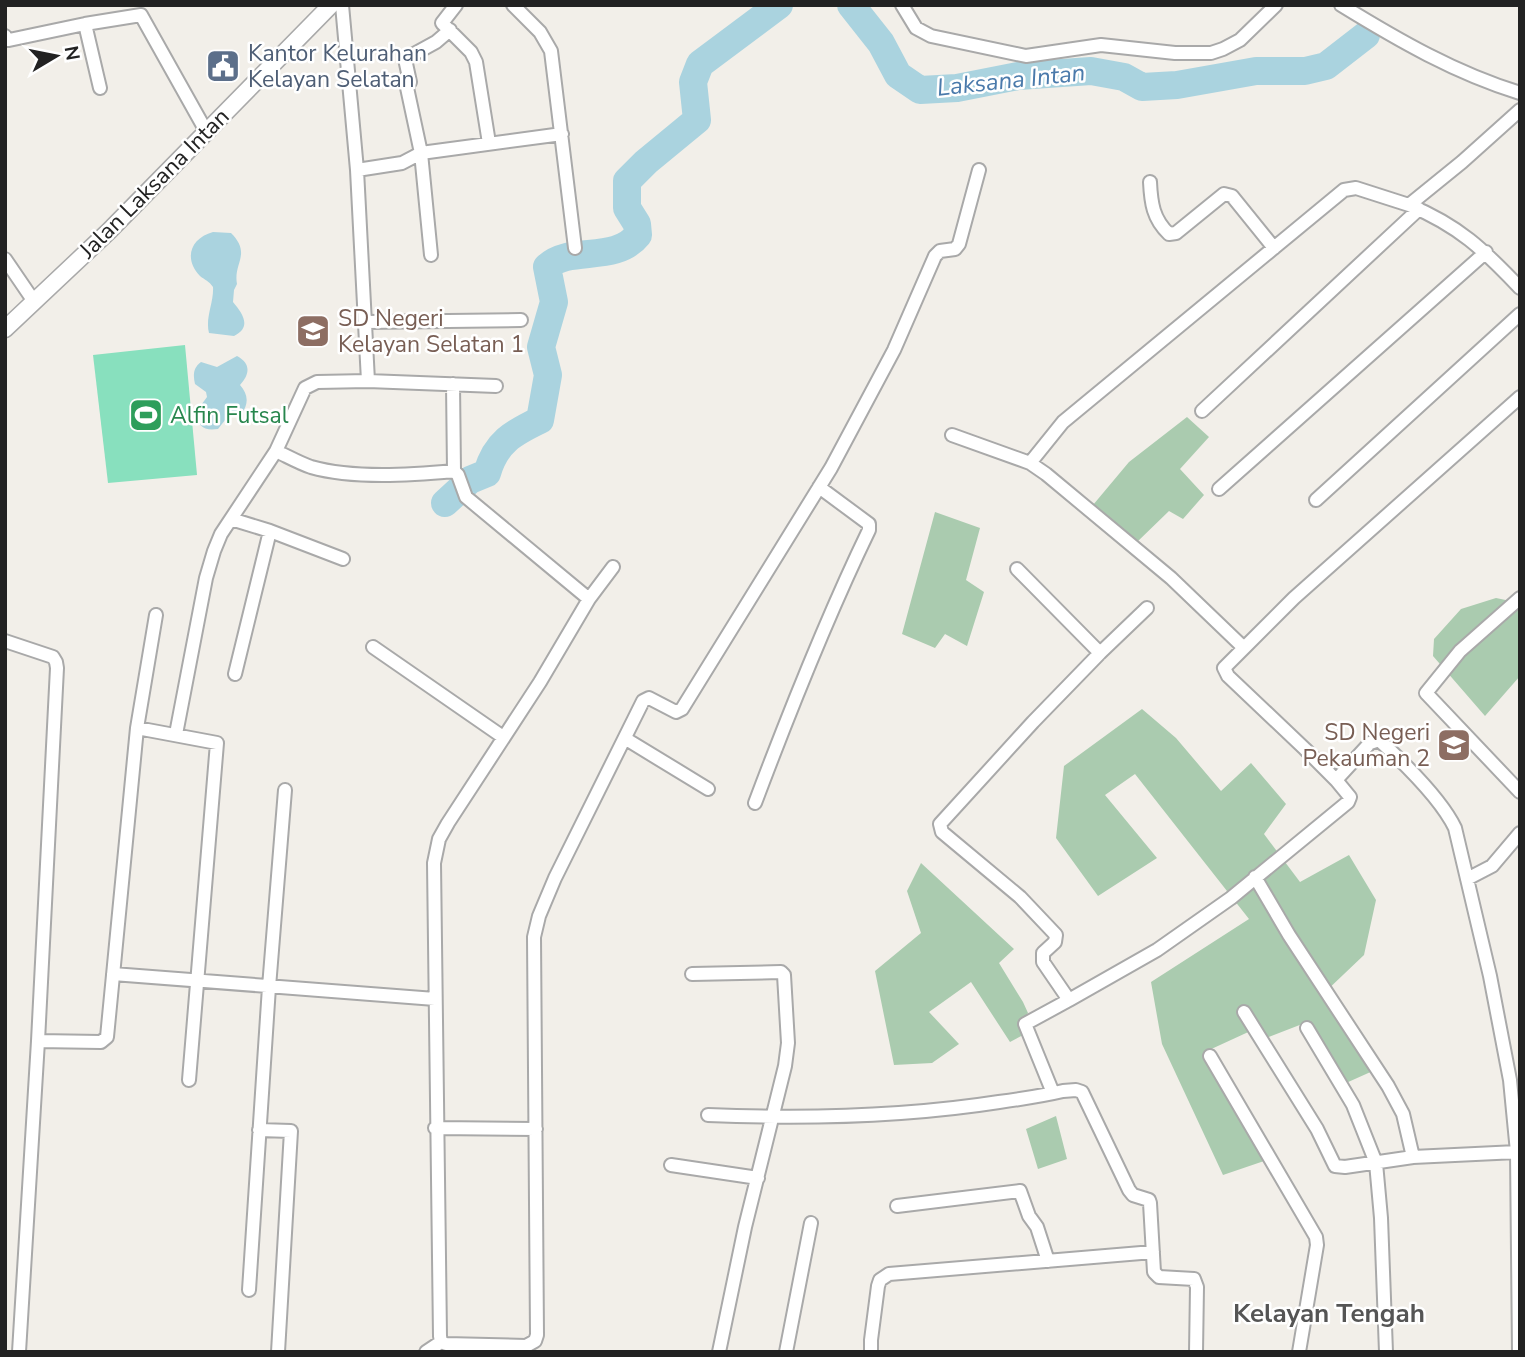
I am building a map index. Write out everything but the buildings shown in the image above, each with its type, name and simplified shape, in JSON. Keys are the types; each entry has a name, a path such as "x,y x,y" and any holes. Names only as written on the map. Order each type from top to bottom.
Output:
{"street":[{"name":"Jalan Laksana Intan","path":"5,329 109,231 331,5"},
{"path":"342,5 357,170 368,380"},
{"path":"456,5 442,23 471,52 478,69 489,143"},
{"path":"513,5 540,32 551,51 575,248"},
{"path":"902,5 916,28 931,36 1026,56 1101,45 1175,53 1211,53 1240,40 1276,5"},
{"path":"1340,5 1439,62 1520,93"},
{"path":"5,36 6,40 9,40 141,15 206,131"},
{"path":"85,24 100,88"},
{"path":"430,255 421,153 406,83 410,82 405,59 436,42 450,30"},
{"path":"1202,411 1414,207 1520,110"},
{"path":"357,170 402,163 421,153 562,134"},
{"path":"441,1342 526,1349 535,1341 538,1326 534,937 555,878 645,699 653,699 676,712 682,709 819,487 894,350 935,256 940,251 955,249 959,244 979,170"},
{"path":"1150,181 1152,210 1169,234 1177,233 1224,194 1232,196 1274,248"},
{"path":"1030,463 1063,422 1348,188 1356,188 1414,207 1458,230 1486,252 1520,288"},
{"path":"1219,489 1486,252"},
{"path":"5,259 33,300"},
{"path":"1316,500 1520,314"},
{"path":"366,322 521,320"},
{"path":"176,734 206,578 214,551 231,519 276,451 305,388 317,382 368,380 496,386"},
{"path":"453,384 456,473 464,493 589,599"},
{"path":"1053,1093 1025,1024 1157,950 1231,898 1348,802 1349,794 1224,668 1294,597 1520,397"},
{"path":"951,435 1030,463 1046,474 1171,578 1244,648"},
{"path":"276,451 311,467 385,475 456,473"},
{"path":"755,803 799,685 869,530 869,524 819,487"},
{"path":"231,519 343,559"},
{"path":"235,674 270,531"},
{"path":"441,1342 435,1128 434,863 439,839 540,682 589,599 613,567"},
{"path":"1017,569 1100,653"},
{"path":"1520,598 1460,651 1426,692 1520,792"},
{"path":"1069,1000 1043,962 1043,953 1057,939 1054,931 1020,897 942,832 940,824 1100,653 1147,608"},
{"path":"38,1041 106,1040 137,728 156,615"},
{"path":"5,641 53,657 57,662 19,1352"},
{"path":"373,647 503,737"},
{"path":"137,728 216,743 189,1080"},
{"path":"626,739 708,789"},
{"path":"1336,780 1370,743 1379,740 1406,766 1449,816 1455,828 1490,976 1510,1080 1517,1152 1519,1352"},
{"path":"249,1290 285,790"},
{"path":"1467,879 1492,866 1520,833"},
{"path":"1255,877 1289,935 1388,1086 1403,1114 1413,1157"},
{"path":"692,974 781,972 784,975 787,1050 719,1352"},
{"path":"113,974 435,999"},
{"path":"1244,1012 1317,1129 1334,1164 1345,1167 1413,1157 1517,1152"},
{"path":"1307,1028 1353,1105 1376,1163 1386,1352"},
{"path":"1210,1056 1316,1237 1317,1245 1299,1352"},
{"path":"708,1115 773,1118 910,1114 1076,1090 1085,1096 1129,1190 1133,1195 1149,1200 1153,1269 1156,1275 1194,1279 1197,1287 1196,1352"},
{"path":"435,1128 536,1129"},
{"path":"260,1130 290,1131 278,1352"},
{"path":"671,1165 758,1178"},
{"path":"897,1206 1020,1191 1029,1216 1037,1227 1048,1261"},
{"path":"786,1352 811,1223"},
{"path":"872,1352 878,1286 884,1276 1153,1252"},
{"path":"426,1352 441,1342"}],"green space":[{"name":"Alfin Futsal","path":"185,345 197,475 108,483 93,355"},
{"path":"1187,417 1209,437 1180,469 1204,495 1183,519 1169,511 1135,544 1093,505 1129,462"},
{"path":"935,512 980,528 966,580 984,592 967,646 945,634 935,648 902,634"},
{"path":"1496,598 1520,603 1520,676 1485,716 1433,656 1434,639 1461,609"},
{"path":"1142,709 1176,738 1221,791 1251,763 1286,804 1264,834 1300,882 1349,855 1376,900 1364,955 1323,994 1375,1070 1346,1083 1310,1021 1266,1038 1257,1028 1207,1051 1267,1160 1223,1175 1162,1044 1151,982 1249,919 1135,774 1105,795 1157,858 1098,896 1056,838 1064,766"},
{"path":"921,863 1014,949 999,963 1028,1013 1022,1022 1025,1034 1010,1042 971,982 929,1012 959,1044 932,1063 894,1065 875,971 921,933 907,891"},
{"path":"1056,1116 1067,1159 1038,1169 1026,1129"}],"water":[{"path":"213,232 231,233 240,247 233,302 244,324 243,329 234,336 209,333 213,287 200,276 192,262 195,244"},
{"path":"237,356 247,366 240,385 247,399 246,406 242,413 229,415 218,429 205,428 198,421 196,412 207,397 206,392 195,384 195,369 201,362 217,367"}],"waterway":[{"path":"445,503 470,480 487,473 495,453 507,440 540,420 548,375 541,347 554,302 547,267 556,260 567,257 617,249 638,235 637,224 627,208 627,181 697,120 693,82 700,64 779,5"},
{"name":"Laksana Intan","path":"851,5 881,43 898,75 920,90 957,88 1018,76 1091,71 1124,77 1142,87 1177,85 1256,71 1305,71 1326,66 1366,35"}],"place":[{"name":"Kantor Kelurahan Kelayan Selatan","path":"223,66"},
{"name":"SD Negeri Kelayan Selatan 1","path":"313,331"},
{"name":"Alfin Futsal","path":"146,415"},
{"name":"SD Negeri Pekauman 2","path":"1454,745"}],"district":[{"name":"Kelayan Tengah","path":"1329,1313"}]}
